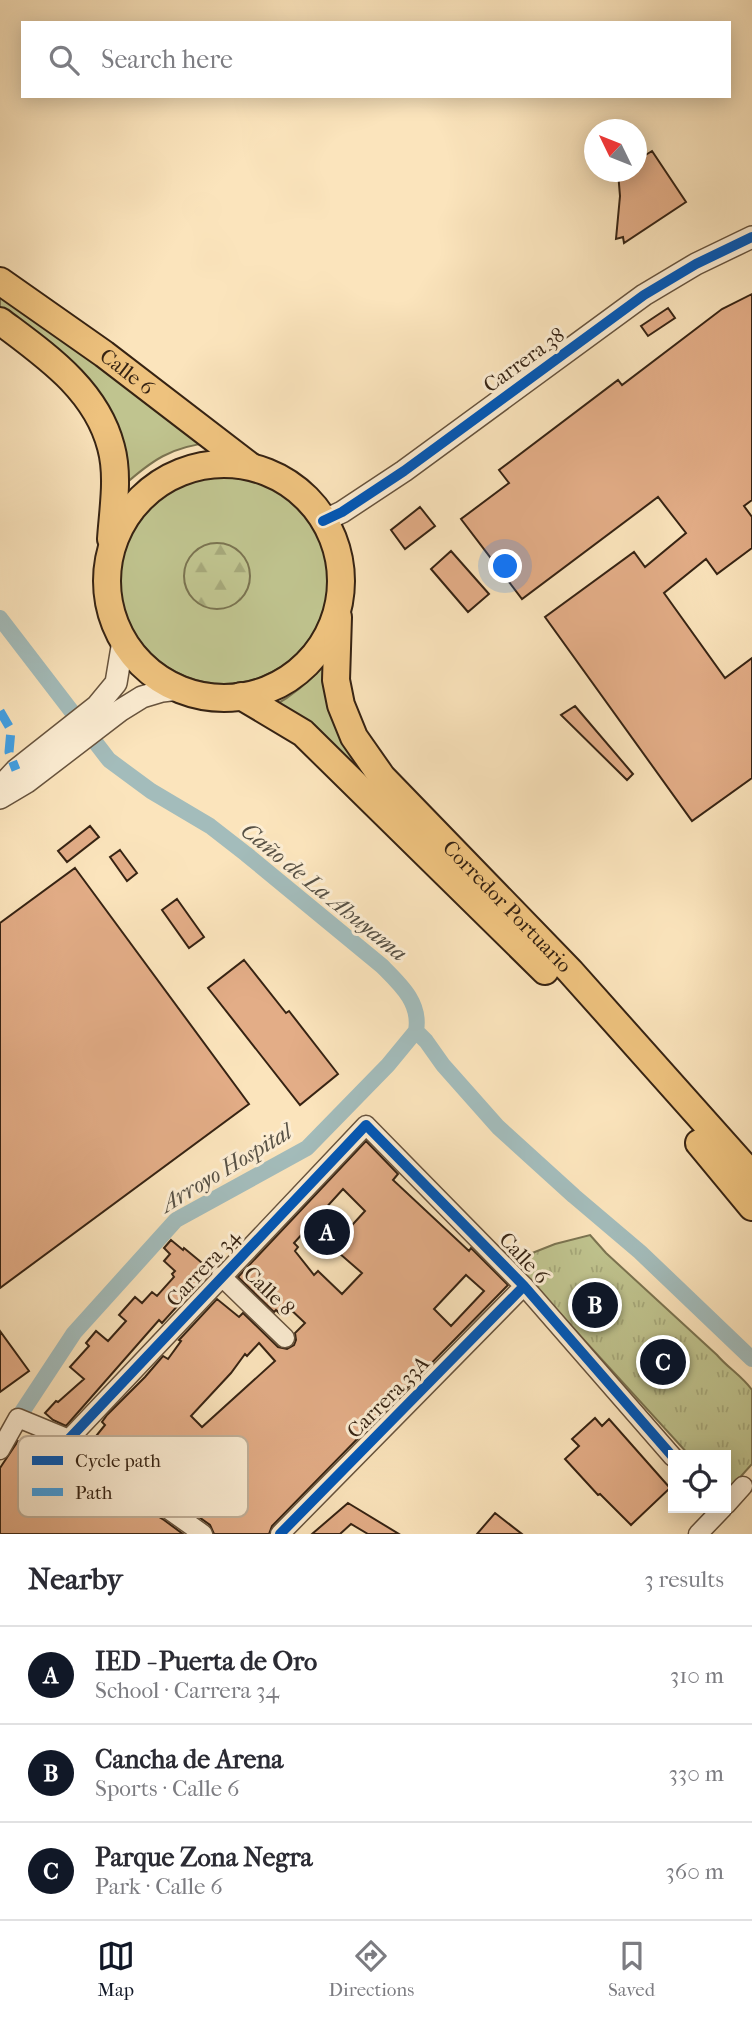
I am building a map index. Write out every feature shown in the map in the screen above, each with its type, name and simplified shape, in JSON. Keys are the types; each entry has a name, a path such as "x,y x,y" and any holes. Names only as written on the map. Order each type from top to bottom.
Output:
{"main road":[{"name":"Calle 6","path":"0,281 104,354 250,466"},
{"name":"Calle 6","path":"0,321 58,365 82,390 102,420 112,449 115,488 110,554"},
{"path":"224,463 250,466 276,475 299,490 323,520 339,558 339,606 328,634 313,657 292,676 268,689 241,696 220,698 199,695 179,689 157,677 139,661 123,641 111,614 107,584 110,554 119,529 133,507 151,489 174,475 198,466 224,463"},
{"name":"Corredor Portuario","path":"339,606 336,680 341,705 354,737 382,777 570,971 752,1175"},
{"name":"Corredor Portuario","path":"241,696 303,733 538,964 701,1144 752,1207"}],"street":[{"name":"Carrera 38","path":"323,520 342,512 404,471 644,295 696,264 752,237"},
{"path":"104,713 116,683 123,641"},
{"path":"0,787 16,770 40,762 104,713 142,697 179,689"},
{"path":"0,798 27,782 40,762"},
{"name":"Carrera 34","path":"72,1436 366,1125"},
{"name":"Calle 6","path":"366,1125 524,1286 668,1451"},
{"name":"Calle 8","path":"221,1276 285,1338"},
{"name":"Carrera 33A","path":"280,1534 524,1286"},
{"path":"0,1450 18,1418 62,1436"},
{"path":"731,1498 743,1486"},
{"path":"698,1534 717,1513"},
{"path":"179,1517 203,1534"}],"green space":[{"path":"0,292 210,443 173,451 143,469 123,486 121,447 0,312"},
{"path":"224,476 264,484 282,493 298,506 311,522 320,540 328,580 320,620 311,638 298,654 282,667 264,676 224,684 184,676 166,667 150,654 137,638 128,620 120,580 128,540 137,522 150,506 166,493 184,484"},
{"path":"223,543 241,552 248,563 248,589 241,600 230,607 211,609 193,600 186,589 184,570 193,552 204,545"},
{"path":"327,662 367,771 363,776 272,707 301,687"},
{"path":"590,1235 752,1390 752,1464 731,1487 731,1450 684,1450 512,1261 555,1244"}],"building":[{"path":"652,151 686,202 624,243 623,237 616,239 619,182 647,182 647,154"},
{"path":"752,294 752,500 744,506 752,517 752,548 717,574 706,559 664,593 725,678 752,658 752,778 692,821 545,617 634,552 645,567 686,533 658,497 522,599 461,519 509,483 499,470 618,380 622,385 722,309"},
{"path":"668,308 675,318 648,336 641,326"},
{"path":"420,507 435,526 405,549 391,530"},
{"path":"451,551 489,594 468,612 431,569"},
{"path":"575,706 633,774 627,780 561,715"},
{"path":"90,826 99,837 67,862 58,851"},
{"path":"120,850 137,873 127,881 110,857"},
{"path":"75,868 249,1104 0,1288 0,923"},
{"path":"177,899 204,937 189,948 162,910"},
{"path":"244,960 286,1013 289,1011 338,1074 300,1105 208,988"},
{"path":"366,1141 398,1174 393,1180 469,1251 471,1248 508,1285 272,1526 269,1534 214,1534 210,1525 199,1517 248,1517 248,1436 96,1436 105,1425 102,1422 107,1415 163,1356 168,1359 181,1341 179,1340 217,1299 239,1317 243,1313 278,1347 287,1349 294,1345 295,1333 305,1323 287,1306 280,1314 276,1310 274,1312 238,1277","holes":["343,1189 365,1211 332,1247 362,1273 342,1294 318,1271 314,1275 295,1251 298,1247 294,1243","466,1275 484,1291 451,1326 434,1309","259,1343 275,1361 202,1427 191,1416 245,1354 247,1356"]},
{"path":"171,1240 208,1268 199,1282 162,1323 159,1320 66,1426 53,1420 45,1413 84,1379 70,1367 89,1346 86,1343 96,1331 108,1341 126,1321 119,1315 135,1297 142,1303 152,1292 157,1296 174,1277 172,1274 175,1271 164,1261 170,1254 164,1248"},
{"path":"0,1331 29,1371 0,1392"},
{"path":"595,1418 602,1426 609,1419 668,1486 668,1490 631,1525 598,1495 565,1459 579,1446 572,1439"},
{"path":"18,1441 18,1517 159,1517 183,1534 0,1534 0,1468"},
{"path":"348,1503 399,1534 368,1534 351,1524 340,1534 312,1534"},
{"path":"495,1513 522,1534 477,1534"}],"waterway":[{"name":"Caño de La Ahuyama","path":"0,618 109,760 151,791 210,826 382,966 408,995 415,1012 416,1031 498,1127 640,1252 752,1359"},
{"name":"Arroyo Hospital","path":"18,1418 74,1333 176,1220 307,1148 388,1065 416,1031"}],"marked path":[{"path":"0,711 11,730 9,752 16,770"}],"cycle path":[{"path":"323,521 342,512 404,471 644,295 696,264 752,237"},
{"path":"72,1436 366,1125 524,1286 668,1451"},
{"path":"280,1534 524,1286"}],"place":[{"name":"IED - Puerta de Oro","path":"327,1232"},
{"name":"Cancha de Arena","path":"595,1305"},
{"name":"Parque Zona Negra","path":"663,1362"}]}
